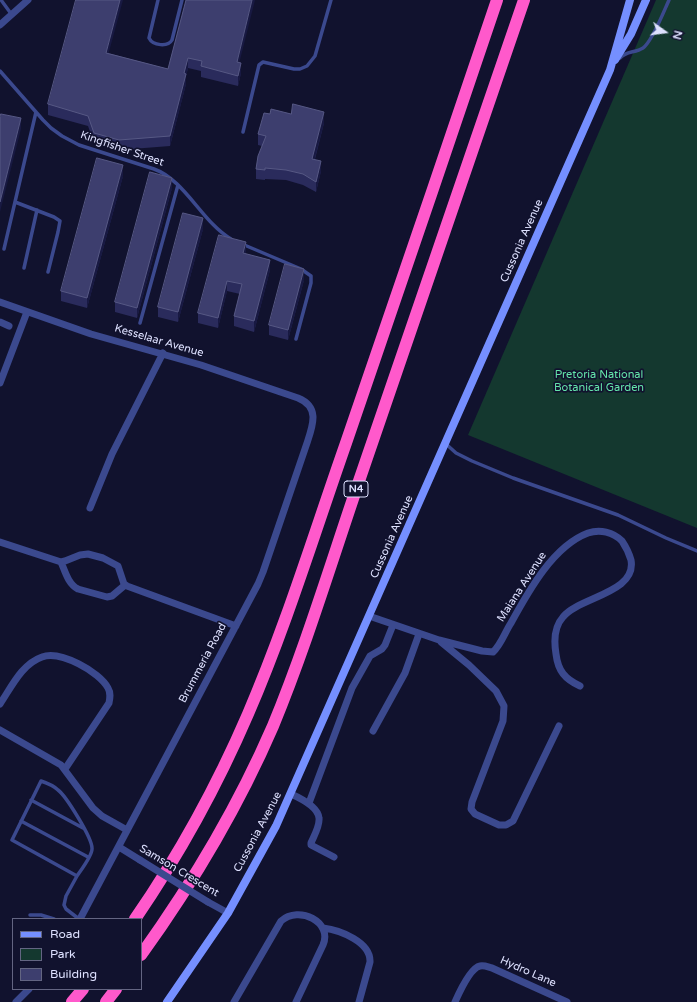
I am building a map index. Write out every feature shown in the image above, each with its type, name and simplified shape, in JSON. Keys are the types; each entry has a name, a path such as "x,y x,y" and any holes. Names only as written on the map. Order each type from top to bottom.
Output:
{"highway":[{"name":"N4","path":"136,918 171,864 203,807 247,717 260,686 309,550 497,0"},
{"name":"N4","path":"142,954 178,903 222,829 254,766 282,703 402,359 524,0"},
{"path":"72,1002 82,990"},
{"path":"106,1002 115,990"}],"main road":[{"name":"Cussonia Avenue","path":"610,69 630,0"},
{"name":"Cussonia Avenue","path":"167,1002 228,913 271,835 291,794 610,69 631,34 646,0"}],"street":[{"path":"0,25 28,0"},
{"name":"Kesselaar Avenue","path":"0,302 91,334 201,364 298,398 309,406"},
{"path":"0,383 27,312"},
{"path":"0,322 9,326"},
{"path":"90,508 112,454 163,353"},
{"name":"Brummeria Road","path":"80,918 119,847 263,572 308,443 314,421 313,413 309,406"},
{"name":"Maiana Avenue","path":"369,616 439,640 482,651 493,652 499,645 539,577 555,556 566,545 581,536 595,531 609,533 620,540 628,551 631,565 631,570 628,576 608,592 572,608 562,618 556,630 555,644 558,668 565,678 580,686"},
{"path":"0,542 60,562 84,554 103,558 118,566 125,585 236,626"},
{"path":"60,562 70,582 78,589 107,597 112,596 125,585"},
{"path":"309,803 352,688 370,656 382,649 385,645 393,625"},
{"path":"373,731 405,673 419,634"},
{"path":"439,640 469,665 496,691 504,706 503,721 472,802 471,810 475,814 499,825 506,825 513,821 559,726"},
{"path":"0,704 25,668 33,661 46,656 66,658 104,682 109,691 109,703 64,768"},
{"path":"0,730 55,761 64,768 93,808 102,816 127,830"},
{"path":"291,794 309,803 319,818 311,845 334,857"},
{"name":"Samson Crescent","path":"119,847 228,913"},
{"path":"234,1002 283,920 293,914 303,915 316,921 323,928 325,936 324,942 296,1002"},
{"path":"323,928 331,929 355,940 364,945 368,950 370,962 358,1002"},
{"name":"Hydro Lane","path":"455,1002 471,973 479,966 492,968 557,1000 568,1002"},
{"path":"16,1002 28,990"}],"lane":[{"path":"1,0 12,14"},
{"path":"158,0 150,38 154,43 166,45 172,40 182,0"},
{"path":"243,132 259,65 263,62 298,69 307,66 315,56 331,0"},
{"path":"610,69 624,54 644,47 655,29 669,0"},
{"name":"Kingfisher Street","path":"0,71 51,128 79,145 158,170 178,185 212,223 225,235 309,274 311,283 296,339"},
{"path":"4,249 36,112"},
{"path":"140,323 178,185"},
{"path":"15,202 54,217 60,221 48,272"},
{"path":"24,268 37,210"},
{"path":"445,443 456,453 472,461 513,478 618,514 666,538 697,551"},
{"path":"77,876 12,840 41,781 54,786 67,801 84,828 92,848 88,857 66,896 64,905 66,909 78,918"},
{"path":"31,800 84,828"},
{"path":"21,821 88,857"},
{"path":"30,915 41,915 51,918"}],"green space":[{"name":"Pretoria National Botanical Garden","path":"656,0 697,0 697,528 468,435"}],"building":[{"path":"76,0 120,0 106,53 168,69 186,0 252,0 237,62 241,63 238,76 201,66 202,61 188,58 184,73 186,74 170,136 119,140 94,133 88,116 48,104"},
{"path":"293,104 324,112 312,159 321,161 316,182 303,174 286,170 265,168 265,170 256,169 258,156 266,136 258,134 264,113 270,114 271,109 291,114"},
{"path":"1,114 21,118 0,202 0,117"},
{"path":"97,158 123,165 87,298 61,291"},
{"path":"150,172 172,178 137,308 115,302"},
{"path":"183,213 203,218 178,312 158,307"},
{"path":"219,235 246,242 243,253 270,260 254,321 234,316 242,284 227,281 218,318 198,313"},
{"path":"285,264 304,269 288,330 269,325"}]}
